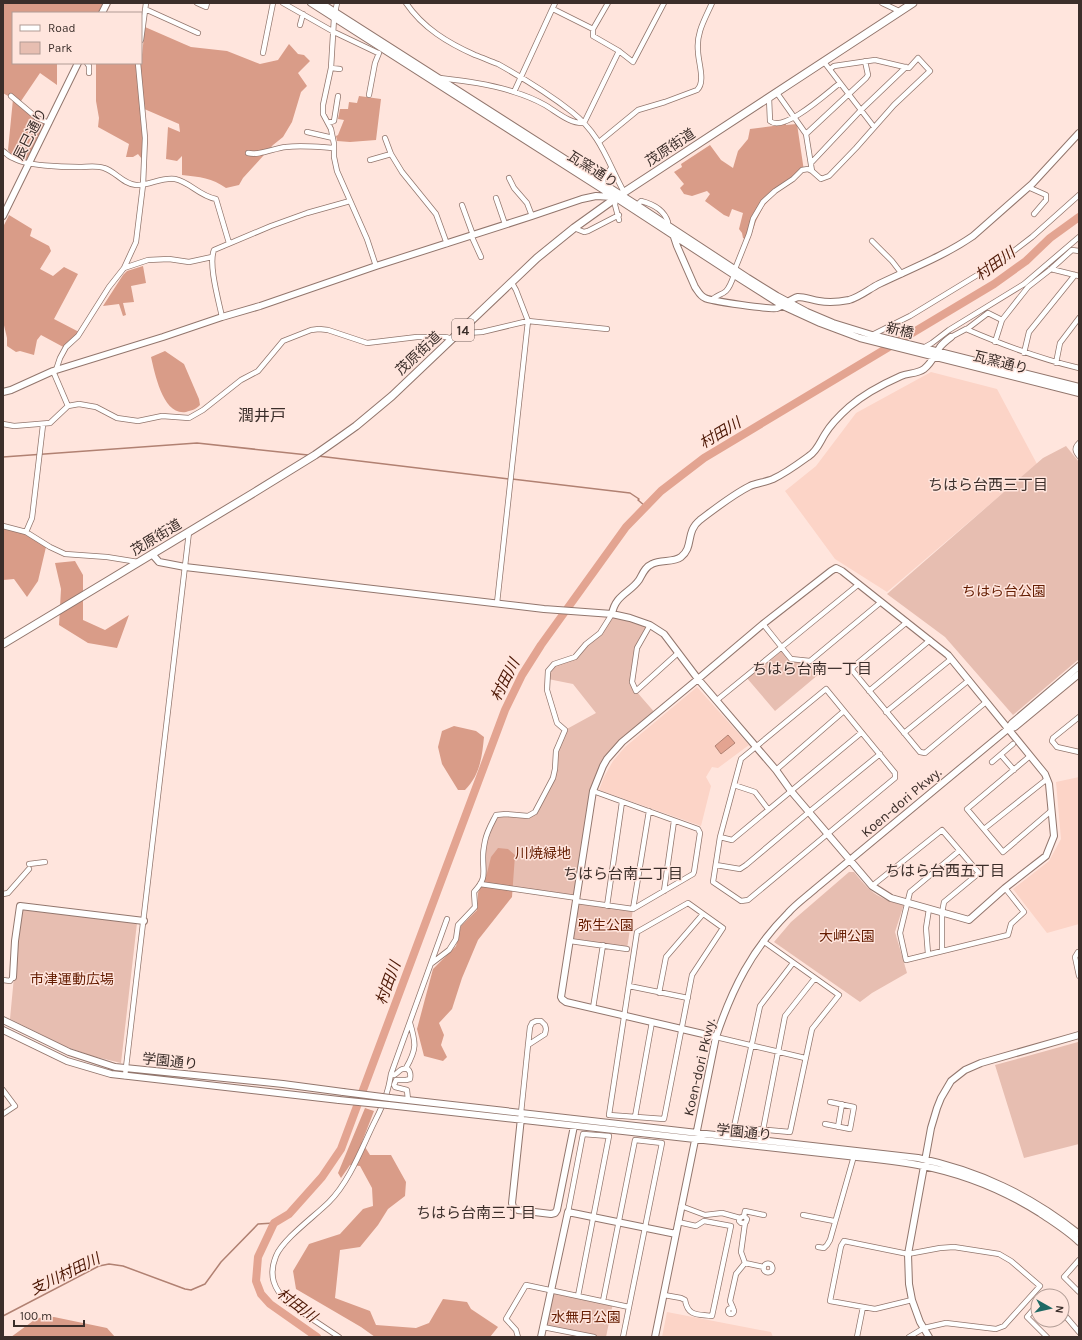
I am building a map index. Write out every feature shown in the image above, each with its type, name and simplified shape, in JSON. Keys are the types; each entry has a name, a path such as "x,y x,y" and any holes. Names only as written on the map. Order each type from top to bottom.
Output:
{"main road":[{"name":"茂原街道","path":"3,644 315,455 335,441 392,396 461,332 537,258 574,228 620,195 914,3"}],"street":[{"path":"102,12 107,3"},
{"path":"142,32 146,3"},
{"path":"197,3 206,7 207,3"},
{"path":"263,53 273,3"},
{"path":"282,3 334,32 378,53"},
{"name":"瓦窯通り","path":"311,3 335,15 437,78 637,205 734,272"},
{"name":"瓦窯通り","path":"321,3 335,15 383,48 558,162 620,195 674,237 820,323 871,338"},
{"path":"337,3 331,68 323,114 331,129 334,157 338,171 367,239 376,266"},
{"path":"406,3 433,32 520,78 572,112 584,123 599,142 609,160 620,195 615,205 619,215 619,220"},
{"path":"514,92 553,9 554,3"},
{"path":"608,3 593,29 593,36 619,51 633,62 664,3"},
{"path":"599,142 638,110 665,102 699,88 702,81 698,37 701,26 712,3"},
{"path":"882,3 897,10 898,13"},
{"path":"553,9 593,29"},
{"path":"145,10 198,32"},
{"path":"300,25 303,14"},
{"path":"369,95 378,53 383,48"},
{"path":"584,123 619,51"},
{"path":"712,300 714,297 726,291 732,282 734,272 749,234 753,219 763,202 774,190 793,179 802,170 808,169 821,179 829,176 894,105 930,71 918,58 908,68 906,67 861,110 811,163"},
{"path":"830,69 834,66 874,60 906,67"},
{"path":"806,134 866,78 868,75 865,61"},
{"path":"824,62 874,127"},
{"name":"辰巳通り","path":"3,216 78,64"},
{"path":"88,64 89,73"},
{"path":"68,406 54,370 66,347 78,336 109,287 124,268 136,242 143,185 145,138 138,64"},
{"path":"331,68 340,70"},
{"path":"437,78 482,84 514,92 543,104 570,120 578,123 584,123"},
{"path":"769,98 770,121 776,124 781,123 795,118 840,83"},
{"path":"777,93 806,134 812,171"},
{"path":"12,96 37,118 49,123"},
{"path":"328,123 334,121 338,96"},
{"path":"307,132 333,138"},
{"path":"674,237 698,293 703,298 771,309 777,308 797,298 833,302 850,300 963,243 1028,187 1079,133"},
{"path":"385,138 391,154 402,172 436,214 447,244"},
{"path":"248,153 256,154 286,147 299,146 334,148"},
{"path":"3,151 13,159 29,163 64,167 104,168 129,184 134,185 143,185 160,179 174,179 189,186 204,196 216,199 229,243"},
{"path":"370,160 391,154"},
{"path":"601,183 611,168"},
{"path":"509,178 514,188 527,203 532,216"},
{"path":"1028,187 1046,195 1046,200 1034,214"},
{"path":"3,392 11,390 54,370 163,337 222,316 260,306 376,266 582,199 596,196 620,195"},
{"path":"871,338 1002,260 1032,237 1079,195"},
{"path":"496,198 505,224"},
{"path":"222,316 216,288 212,257 214,250 300,216 350,201"},
{"path":"637,205 641,201 650,203 667,218 668,222 666,225"},
{"path":"462,205 481,257"},
{"path":"574,228 584,232 588,231 619,215"},
{"path":"920,350 949,330 1024,284 1079,237"},
{"path":"872,241 892,261 902,274"},
{"path":"994,342 1002,320 1028,287 1072,250 1079,251"},
{"path":"124,268 148,260 169,259 189,262 212,257"},
{"path":"1024,353 1029,332 1077,276 1051,269"},
{"path":"497,603 528,321 512,283"},
{"path":"432,963 449,950 456,939 458,925 475,907 474,892 480,884 485,872 483,856 485,839 496,815 506,814 528,816 535,812 552,778 555,769 556,751 565,730 557,723 547,690 548,671 554,664 575,657 586,644 600,633 612,614 613,607 618,599 639,580 643,571 649,566 659,562 676,560 683,556 688,548 692,529 716,507 750,486 780,475 811,455 835,422 848,408 858,400 900,376 923,370 941,346 951,337 967,329 988,313 1002,320"},
{"path":"1056,363 1060,343 1079,318"},
{"path":"461,332 482,332 528,321 607,329"},
{"path":"3,424 14,426 43,425 50,423 68,406 79,404 96,407 117,418 138,421 162,416 189,418 203,410 240,380 258,371 283,341 315,329 328,330 367,343 432,337 446,337 452,340"},
{"path":"967,329 994,342 1024,353 1056,363 1079,368"},
{"name":"新橋","path":"871,338 920,350"},
{"name":"瓦窯通り","path":"920,350 1079,393"},
{"name":"瓦窯通り","path":"935,355 1079,387"},
{"path":"26,532 32,518 43,425"},
{"path":"1079,443 1075,451 1079,456"},
{"path":"3,526 26,532 50,547 65,554 107,557 139,562"},
{"path":"124,1076 144,921 189,532"},
{"path":"152,554 159,562 184,567 497,603 612,614 650,624 664,634 698,679 718,700 776,770 791,791 872,886 892,898 969,920 1046,856 1054,836 1049,784 1045,774 945,652 840,569 833,569 763,624 698,679 622,742 605,762 593,791 561,997 564,1001 805,1058"},
{"path":"718,700 859,584"},
{"path":"763,624 791,659 810,661 881,602"},
{"path":"907,622 853,667 853,672 920,752 925,753 986,702"},
{"path":"650,624 637,648 632,682 636,691 678,653"},
{"path":"869,691 930,640"},
{"path":"886,712 951,659"},
{"name":"Koen-dori Pkwy.","path":"1008,729 1012,723 1079,666"},
{"name":"Koen-dori Pkwy.","path":"655,1337 716,1037 732,994 751,958 763,941 789,912 1008,729 1015,726 1079,674"},
{"path":"904,733 969,680"},
{"path":"826,689 895,773 895,778 748,900 741,901 714,883 720,837 741,759 756,747 826,689"},
{"path":"776,770 844,711"},
{"path":"1079,717 1053,738 1052,741 1057,747 1079,752"},
{"path":"720,837 732,840 861,733"},
{"path":"992,762 1013,744"},
{"path":"716,865 740,869 746,865 880,754"},
{"path":"1000,755 1014,770"},
{"path":"1030,756 967,809 1003,852 1051,811"},
{"path":"984,829 1047,779"},
{"path":"734,785 756,792 768,809"},
{"path":"480,884 577,899 607,906 633,909 693,874 699,831 593,791"},
{"path":"607,906 622,802"},
{"path":"633,909 649,811"},
{"path":"664,891 674,821"},
{"path":"872,886 942,830 979,873 944,902 942,912 942,951"},
{"path":"959,851 910,892 900,933 906,960 1008,935 1011,924 1024,912 1006,888"},
{"path":"3,894 8,893 29,867 45,862"},
{"path":"688,903 723,928 692,975 664,1119 609,1115 629,986 637,932 688,903"},
{"path":"3,980 10,980 13,977 15,942 20,906 144,921"},
{"path":"928,954 926,928 929,909"},
{"path":"659,993 666,957 703,914"},
{"path":"340,1337 288,1303 274,1286 274,1262 281,1248 303,1225 330,1201 339,1190 367,1140 387,1093 391,1074 447,919"},
{"path":"570,941 627,949"},
{"path":"763,941 839,995 812,1029 790,1132 734,1127 760,1006 793,963"},
{"path":"593,1008 603,945"},
{"path":"1079,952 1075,957 1079,976"},
{"path":"763,1130 785,1016 815,978"},
{"path":"629,986 688,998"},
{"name":"学園通り","path":"3,1020 69,1052 115,1067 283,1084 390,1098 697,1132 925,1163 973,1173 1012,1189 1047,1210 1079,1234"},
{"path":"528,1044 545,1034 545,1025 541,1022 536,1021 532,1023 530,1027 528,1044 521,1113 520,1120 512,1203 513,1208 518,1210 555,1213 557,1210 574,1126"},
{"path":"635,1117 652,1022"},
{"path":"391,1074 394,1075 402,1068 406,1068 413,1056 415,1043 410,1023"},
{"name":"学園通り","path":"3,1030 67,1061 124,1076 925,1163 972,1179 1003,1192 1049,1219 1079,1242"},
{"path":"929,1337 915,1311 912,1300 908,1278 908,1254 931,1128 938,1103 951,1082 965,1070 981,1063 1079,1035"},
{"path":"406,1068 410,1071 410,1078 406,1080 396,1080 394,1085 395,1087 407,1090 408,1100"},
{"path":"3,1090 15,1106 3,1114"},
{"path":"825,1124 850,1129 854,1107 830,1102"},
{"path":"838,1127 842,1104"},
{"path":"541,1337 583,1134 609,1136 578,1296"},
{"path":"603,1301 635,1140 662,1143 623,1337"},
{"path":"818,1247 824,1248 827,1245 854,1156"},
{"path":"682,1206 705,1215 722,1213 742,1217"},
{"path":"745,1263 741,1252 746,1223 742,1224 740,1222 745,1211 764,1215"},
{"path":"568,1212 676,1234"},
{"path":"803,1215 834,1221"},
{"path":"664,1295 685,1300 686,1307 690,1312 712,1316 731,1226 704,1221 696,1226 678,1222"},
{"path":"909,1337 924,1328 946,1323 996,1329 1004,1326 1040,1286 1010,1261 999,1254 954,1247 908,1254 844,1241 841,1246 830,1301 875,1309 912,1300"},
{"path":"1079,1260 1064,1277 1079,1292"},
{"path":"745,1263 764,1267"},
{"path":"733,1308 730,1301 736,1274 745,1263"},
{"path":"518,1337 516,1330 506,1319 526,1285 629,1307"},
{"path":"857,1337 863,1307"},
{"path":"1030,1313 1026,1317 1030,1321"},
{"path":"1070,1321 1079,1332"},
{"path":"543,1327 570,1335 594,1337"},
{"path":"1038,1328 1047,1337"}],"shaded area":[{"path":"3,3 103,3 98,12 12,12 12,64 57,64 57,85 40,73 19,104 41,122 46,124 27,163 11,156 8,150 13,99 3,93"},
{"path":"145,27 191,47 227,51 260,64 278,60 289,44 298,54 304,55 310,61 298,73 307,86 301,92 292,122 283,137 273,145 243,178 239,185 226,188 211,180 182,175 182,156 177,161 166,159 168,127 180,132 179,124 142,108 145,163 138,154 133,157 126,157 129,144 98,127 99,118 96,101 96,64 142,64"},
{"path":"359,96 381,99 376,140 350,142 337,141 336,136 338,135 344,120 338,119 340,109 348,109 349,102 357,103"},
{"path":"786,122 786,125 797,124 804,171 793,182 778,190 763,207 749,241 743,238 739,229 743,213 732,209 729,217 705,201 710,194 707,191 692,196 684,194 680,188 684,184 674,172 682,167 681,164 710,145 721,160 733,168 738,151 748,139 750,129 773,126"},
{"path":"9,215 32,229 30,236 49,246 51,251 40,269 53,276 64,267 78,274 54,319 81,333 67,349 41,335 37,340 34,355 20,351 16,352 7,346 7,338 3,321 3,227"},
{"path":"143,266 146,283 131,286 134,302 123,303 126,315 123,316 119,304 103,306 127,271"},
{"path":"165,351 184,364 199,399 200,405 195,409 186,412 178,411 171,407 161,392 151,357"},
{"path":"931,372 997,389 1037,464 887,592 835,559 785,491 816,466 856,413"},
{"path":"3,527 15,527 46,547 38,581 27,597 14,579 3,580"},
{"path":"75,561 83,575 83,620 105,630 129,615 117,648 88,643 59,625 61,589 55,563"},
{"path":"697,687 749,745 718,768 712,767 706,777 711,786 701,826 599,790 613,761 625,747"},
{"path":"454,726 476,731 484,737 481,759 477,772 465,790 458,790 442,764 438,747 442,731"},
{"path":"728,735 735,743 721,754 715,746"},
{"path":"1079,777 1079,924 1047,933 1013,889 1049,861 1061,839 1056,782"},
{"path":"498,848 508,849 515,855 512,897 478,940 462,978 452,1009 439,1023 444,1035 441,1045 447,1057 443,1061 424,1056 417,1029 433,969 456,946 461,926 477,910 478,893 487,873 491,857"},
{"path":"365,1108 374,1111 362,1142 370,1155 391,1155 406,1182 405,1196 388,1209 378,1225 360,1247 340,1250 335,1298 370,1311 376,1325 416,1328 429,1323 443,1299 467,1302 471,1309 498,1327 490,1337 375,1337 361,1327 296,1289 293,1271 309,1244 340,1234 363,1209 373,1206 372,1188 360,1166 350,1165 341,1178 338,1173"},
{"path":"667,1312 771,1332 773,1337 662,1337"},
{"path":"54,1317 107,1328 115,1337 11,1337 37,1318"}],"green space":[{"name":"ちはら台公園","path":"1066,446 1079,462 1079,659 1013,715 945,637 887,594 1043,458"},
{"name":"川焼緑地","path":"612,614 650,625 637,648 632,682 636,691 656,714 607,759 593,791 577,898 480,884 485,872 483,856 488,831 496,815 527,816 535,812 553,778 556,751 565,730 596,713 573,684 548,679 548,671 554,664 575,657 600,633"},
{"path":"782,647 791,659 810,661 819,674 775,711 746,677"},
{"name":"大岬公園","path":"849,872 854,872 865,885 880,897 903,905 895,932 907,973 872,993 860,1002 774,942 791,922"},
{"name":"弥生公園","path":"576,901 633,909 627,949 570,941"},
{"name":"市津運動広場","path":"22,910 137,923 121,1063 92,1056 64,1046 10,1019 20,913"},
{"path":"1078,1042 1079,1144 1024,1158 995,1065"},
{"name":"水無月公園","path":"551,1291 613,1303 606,1337 594,1337 543,1327"}],"waterway":[{"name":"村田川","path":"317,1337 270,1304 261,1294 256,1281 258,1257 274,1223 289,1214 322,1177 341,1149 505,710 522,675 541,645 626,527 661,491 704,458 994,284 1026,261 1050,238 1079,217"},
{"path":"3,457 197,443 308,455"},
{"path":"318,456 509,479"},
{"path":"512,479 630,493 639,499 638,500 645,506"},
{"name":"支川村田川","path":"3,1316 99,1266 109,1264 123,1266 191,1290 205,1284 221,1262 258,1224 274,1223"}],"district":[{"name":"潤井戸","path":"262,415"},
{"name":"ちはら台西三丁目","path":"988,485"},
{"name":"ちはら台南一丁目","path":"812,669"},
{"name":"ちはら台西五丁目","path":"945,871"},
{"name":"ちはら台南二丁目","path":"623,874"},
{"name":"ちはら台南三丁目","path":"476,1213"}]}
